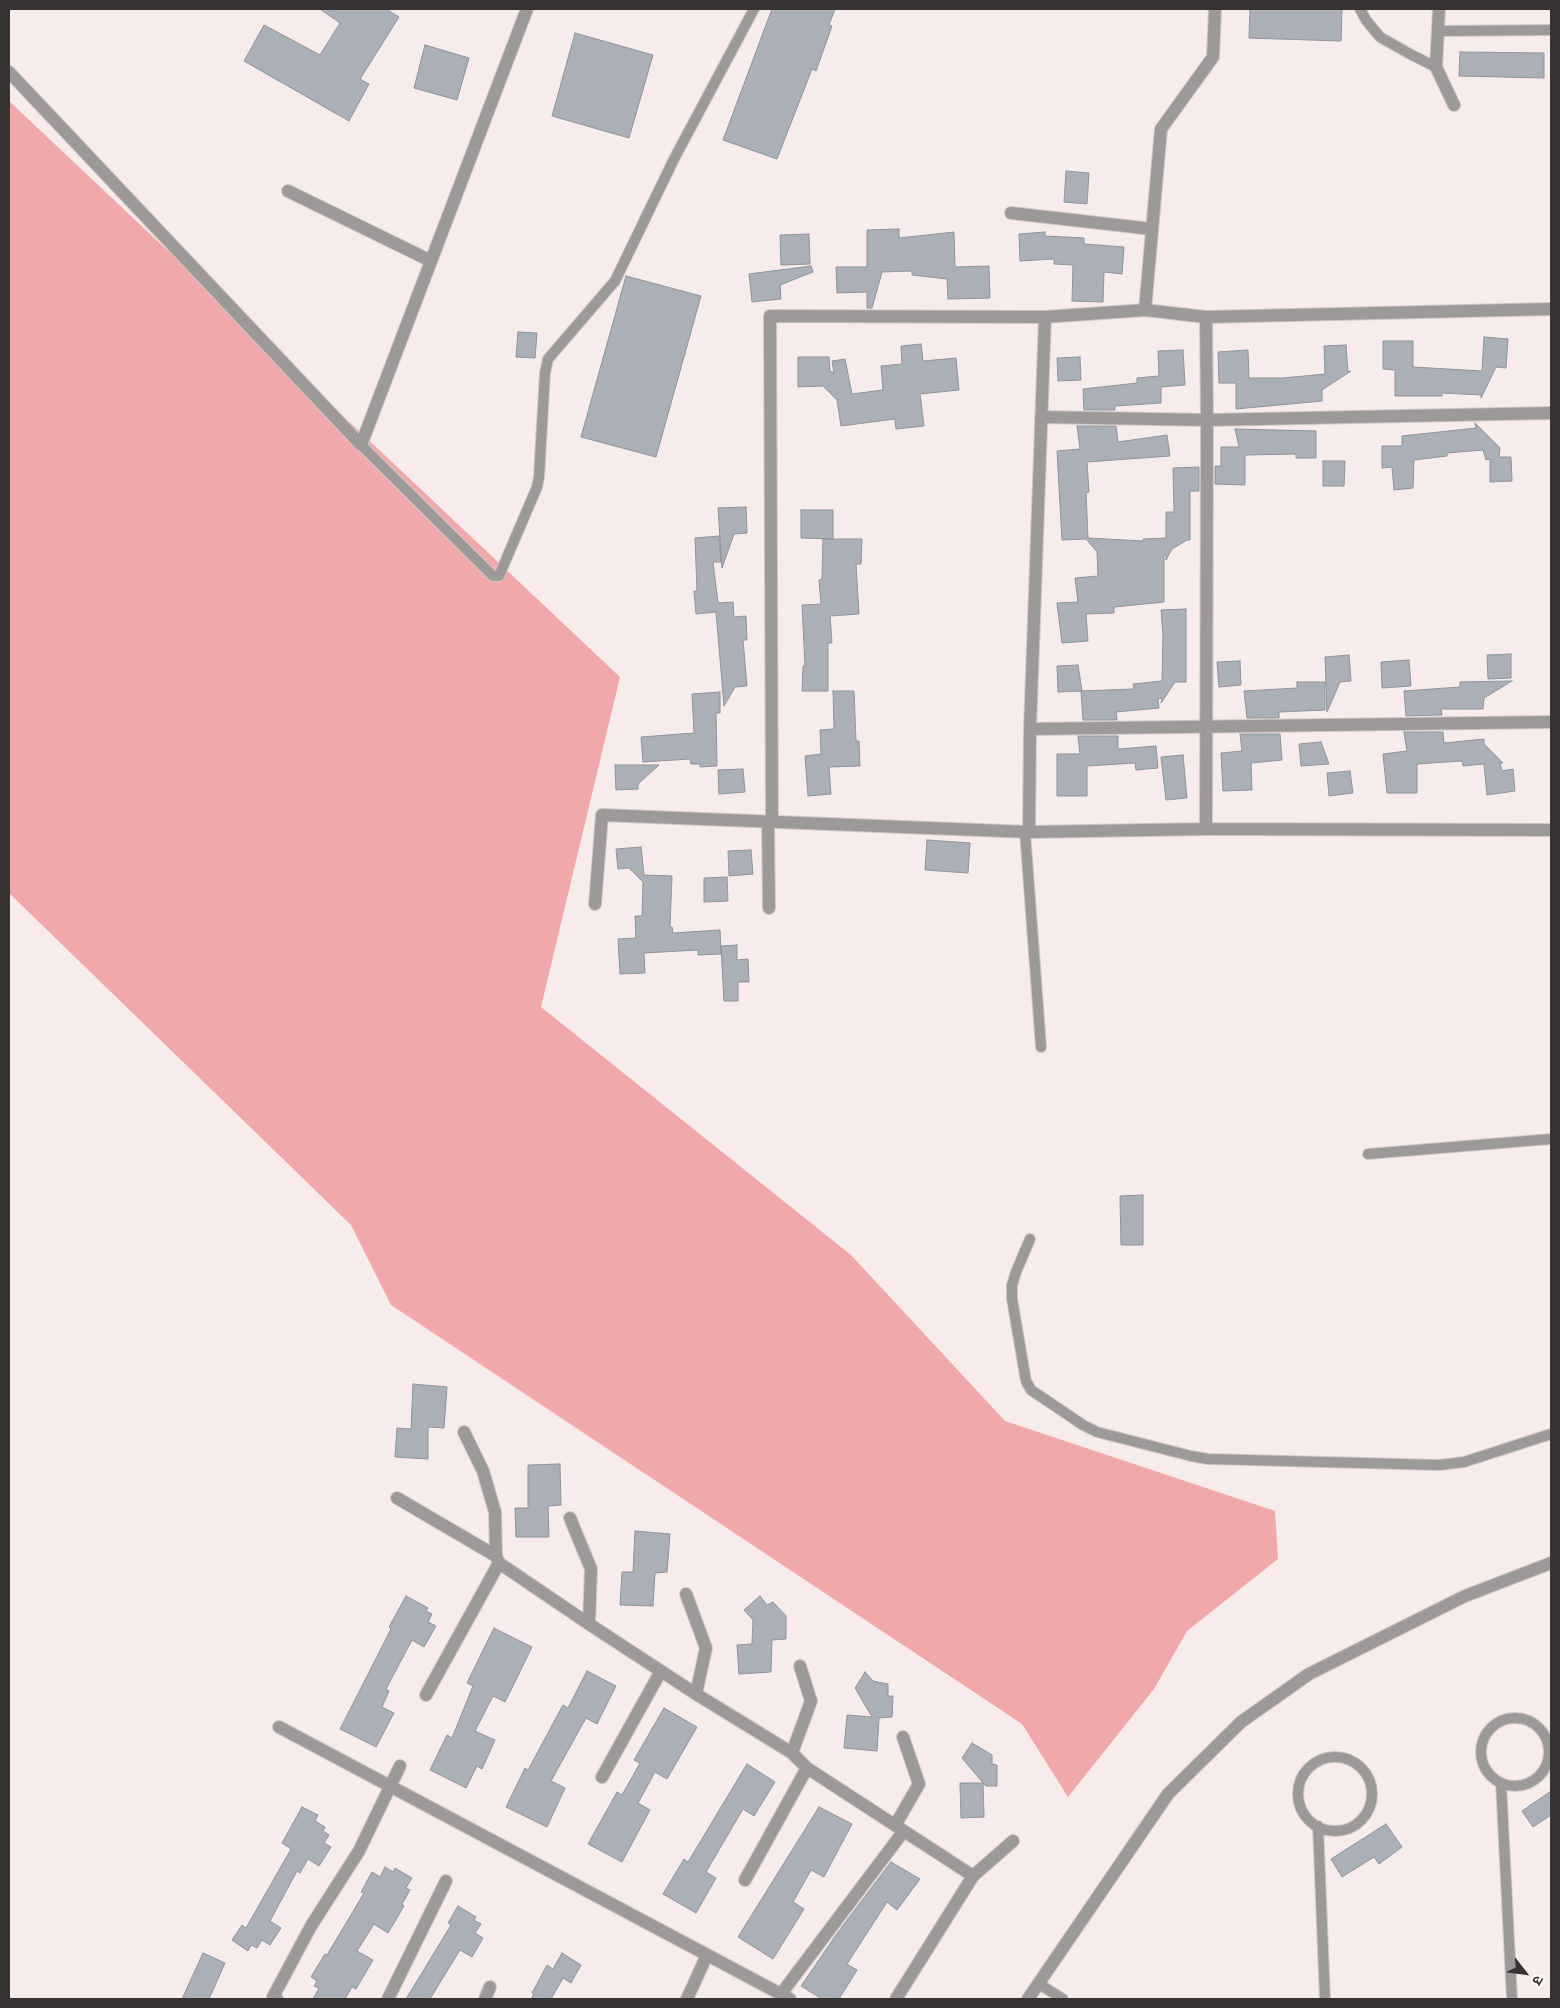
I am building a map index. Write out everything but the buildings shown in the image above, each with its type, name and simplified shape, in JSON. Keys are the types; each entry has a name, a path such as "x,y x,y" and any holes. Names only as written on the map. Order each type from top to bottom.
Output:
{"street":[{"path":"9,72 361,445 527,9"},
{"path":"1145,310 1161,129 1213,57 1214,9"},
{"path":"1439,9 1436,67 1454,105"},
{"path":"288,190 431,261"},
{"path":"1010,213 1152,229"},
{"path":"769,908 770,316 1045,317 1145,310 1206,317 1551,309"},
{"path":"1027,832 1045,317"},
{"path":"1206,317 1206,829"},
{"path":"1042,417 1207,420 1551,413"},
{"path":"1030,729 1551,722"},
{"path":"595,904 602,815 1027,832 1206,829 1551,830"},
{"path":"426,1695 497,1559 496,1512 483,1471 464,1432"},
{"path":"397,1498 497,1559 589,1624 696,1694 792,1753 807,1768 972,1876"},
{"path":"570,1518 591,1569 589,1624"},
{"path":"1028,1999 1168,1794 1241,1722 1309,1674 1464,1596 1551,1563"},
{"path":"686,1594 706,1648 696,1694"},
{"path":"792,1753 811,1701 800,1666"},
{"path":"602,1778 661,1671"},
{"path":"279,1727 786,1997 899,1828 919,1784 904,1737"},
{"path":"277,1999 274,1997 307,1934 359,1851 400,1766"},
{"path":"745,1880 807,1768"},
{"path":"896,1999 972,1876 1013,1841"},
{"path":"388,1999 446,1881"},
{"path":"687,1999 707,1955"},
{"path":"484,1999 490,1987"}],"lane":[{"path":"361,445 493,576 499,576 537,488 545,373 548,359 614,281 674,159 754,9"},
{"path":"1360,9 1366,20 1380,37 1436,67"},
{"path":"1438,31 1551,30"},
{"path":"1027,832 1041,1047"},
{"path":"1368,1154 1551,1139"},
{"path":"1030,1238 1012,1285 1012,1299 1026,1381 1031,1390 1083,1425 1098,1432 1208,1459 1439,1465 1464,1462 1551,1434"},
{"path":"1520,1717 1533,1722 1543,1731 1548,1744 1549,1757 1544,1770 1535,1780 1523,1786 1509,1786 1501,1783 1496,1782 1486,1772 1481,1760 1480,1746 1485,1734 1494,1724 1507,1718 1520,1717"},
{"path":"1332,1757 1347,1758 1359,1765 1368,1777 1372,1790 1370,1805 1364,1818 1352,1826 1338,1831 1318,1826 1302,1811 1298,1796 1300,1782 1307,1770 1318,1761 1332,1757"},
{"path":"1501,1783 1512,1999"},
{"path":"1318,1826 1325,1999"},
{"path":"1038,1984 1063,1999"}],"shaded area":[{"path":"9,101 620,677 541,1007 851,1255 1005,1421 1275,1511 1278,1559 1187,1631 1154,1689 1068,1797 1022,1724 391,1305 351,1225 9,893"}]}
